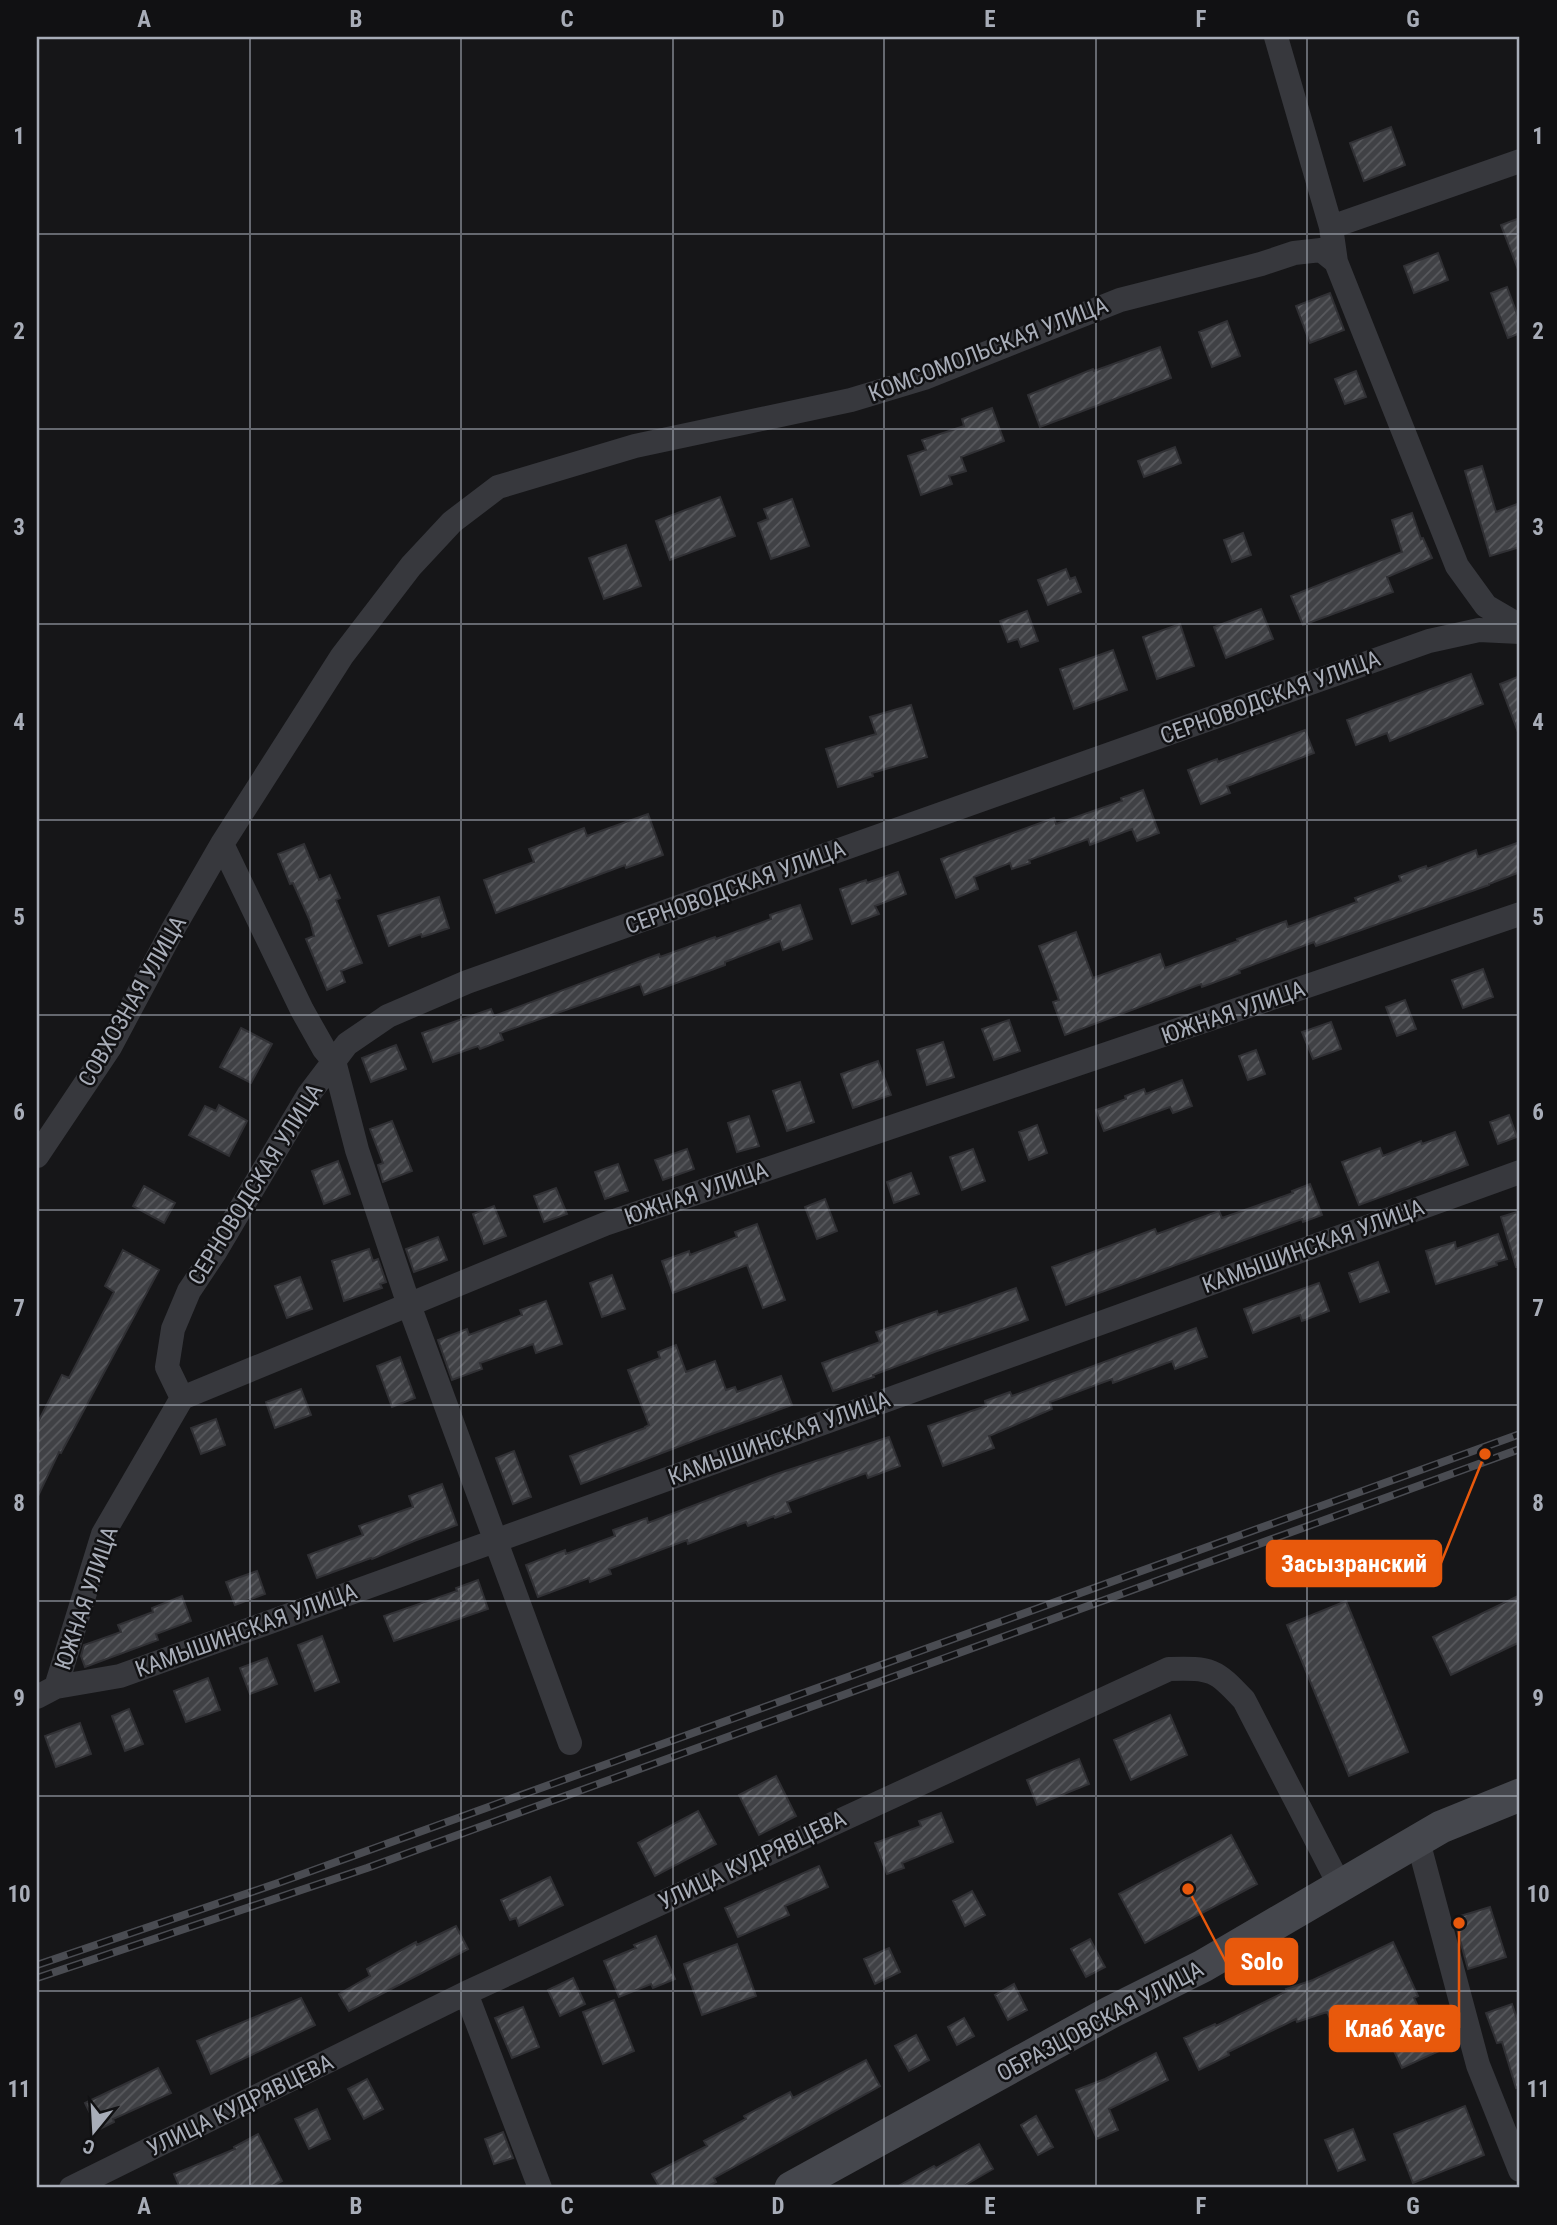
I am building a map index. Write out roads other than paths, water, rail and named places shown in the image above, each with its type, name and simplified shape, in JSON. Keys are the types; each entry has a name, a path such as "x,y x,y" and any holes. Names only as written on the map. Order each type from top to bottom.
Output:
{"main road":[{"name":"ОБРАЗЦОВСКАЯ УЛИЦА","path":"791,2188 1111,2012 1203,1966 1441,1827 1520,1795"}],"street":[{"path":"1276,37 1331,227 1336,262 1457,566 1486,606 1520,629"},
{"path":"1331,227 1520,161"},
{"name":"КОМСОМОЛЬСКАЯ УЛИЦА","path":"222,844 342,656 411,566 452,522 498,487 635,446 875,393 924,378 1120,300 1294,253 1321,250 1336,262"},
{"name":"СЕРНОВОДСКАЯ УЛИЦА","path":"182,1398 167,1367 173,1329 189,1291 309,1094 347,1044 388,1016 467,982 1429,641 1479,631 1520,629"},
{"path":"222,844 302,1010 334,1061 356,1150 409,1305 570,1743"},
{"name":"СОВХОЗНАЯ УЛИЦА","path":"37,1156 110,1047 222,844"},
{"name":"ЮЖНАЯ УЛИЦА","path":"46,1692 103,1534 182,1398 605,1224 1520,914"},
{"name":"КАМЫШИНСКАЯ УЛИЦА","path":"46,1692 120,1676 1520,1171"},
{"name":"УЛИЦА КУДРЯВЦЕВА","path":"71,2188 466,1993 1169,1669 1211,1670 1244,1700 1340,1886"},
{"path":"1418,1841 1478,2065 1520,2171"},
{"path":"466,1993 540,2188"}],"railway":[{"path":"37,1965 278,1883 1520,1434"},
{"path":"37,1978 367,1868 1520,1449"}],"place":[{"name":"Засызранский","path":"1485,1454"},
{"name":"Solo","path":"1188,1889"},
{"name":"Клаб Хаус","path":"1459,1923"}]}
